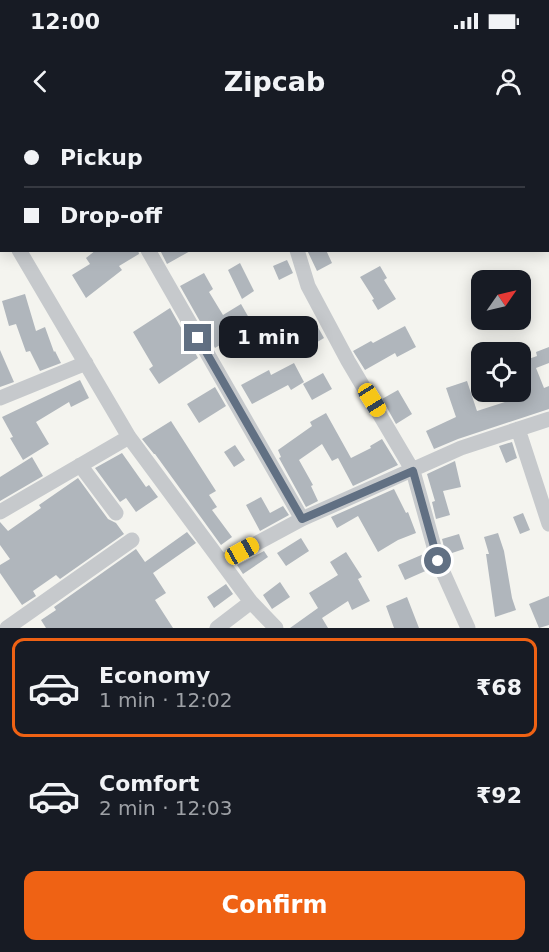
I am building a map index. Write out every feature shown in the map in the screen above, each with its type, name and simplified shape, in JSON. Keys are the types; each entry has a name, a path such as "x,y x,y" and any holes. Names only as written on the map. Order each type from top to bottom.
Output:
{"street":[{"path":"20,252 129,437 251,602 276,628"},
{"path":"149,252 302,519"},
{"path":"298,252 308,286 348,361 413,471 438,561 468,628"},
{"path":"0,398 86,363"},
{"path":"222,562 302,519 461,448 549,418"},
{"path":"518,429 549,524"},
{"path":"0,512 129,437"},
{"path":"80,465 116,513"},
{"path":"8,628 132,540"},
{"path":"217,628 251,602"}],"building":[{"path":"94,252 138,252 139,254 119,266 122,270 86,298 72,275 90,264 86,258"},
{"path":"161,252 188,252 167,264"},
{"path":"308,252 327,252 332,263 317,271"},
{"path":"287,260 293,273 279,280 273,266"},
{"path":"240,263 254,291 242,299 228,270"},
{"path":"380,266 387,278 384,280 396,299 378,310 360,277"},
{"path":"204,273 213,289 209,292 223,315 241,304 253,325 215,348 180,286"},
{"path":"25,294 36,331 45,327 54,352 61,363 40,371 30,351 26,352 16,324 9,326 2,301"},
{"path":"170,308 198,358 159,384 149,369 153,366 133,332"},
{"path":"315,322 324,338 304,350 294,334"},
{"path":"405,326 416,347 397,357 395,353 365,370 353,351"},
{"path":"549,347 549,363 536,368 544,388 549,386 549,409 434,449 426,431 456,417 446,388 467,381 471,402 474,402 477,411 505,402 531,402 531,358 537,356 536,352"},
{"path":"0,350 14,382 0,387"},
{"path":"294,363 304,382 291,390 288,385 252,404 241,385 269,370 271,375"},
{"path":"323,373 332,389 312,400 303,384"},
{"path":"80,380 89,398 71,407 69,402 36,422 49,444 23,460 10,438 13,437 2,417"},
{"path":"215,387 226,406 199,423 187,404"},
{"path":"398,390 412,414 396,424 382,399"},
{"path":"326,413 351,458 371,448 370,446 382,439 398,465 353,486 338,458 332,461 322,444 299,460 313,485 311,486 318,501 306,507 279,458 281,457 278,450 312,426 310,422"},
{"path":"171,421 216,491 209,495 217,507 212,510 232,537 221,545 142,439"},
{"path":"512,442 517,458 506,463 499,446"},
{"path":"235,445 245,460 234,467 224,452"},
{"path":"122,453 146,487 149,485 158,497 136,512 126,498 120,502 95,468"},
{"path":"32,457 43,476 0,501 0,477"},
{"path":"455,461 461,487 443,491 450,515 436,519 432,502 435,501 427,474"},
{"path":"78,478 108,519 116,523 124,534 60,579 56,575 33,591 36,596 22,605 0,573 0,565 10,559 0,545 0,522 8,531 41,508 39,505"},
{"path":"394,489 406,513 408,512 416,533 378,552 358,516 337,528 331,517"},
{"path":"261,497 270,513 283,506 289,515 260,531 246,505"},
{"path":"523,513 530,530 520,534 513,517"},
{"path":"187,532 196,543 153,573 166,593 155,600 173,628 46,628 41,620 56,610 54,607 136,549 145,562"},
{"path":"498,533 516,610 495,617 486,554 489,554 484,537"},
{"path":"459,534 464,549 446,555 442,539"},
{"path":"301,538 309,551 286,566 277,553"},
{"path":"264,551 268,557 243,574 237,565"},
{"path":"346,552 362,577 358,579 370,601 352,610 348,601 322,618 328,628 290,628 318,608 309,593 338,575 330,562"},
{"path":"426,553 430,569 405,580 398,565"},
{"path":"280,582 290,597 272,609 263,595"},
{"path":"226,584 233,594 214,608 207,597"},
{"path":"549,596 549,625 539,628 529,604"},
{"path":"407,597 419,628 394,628 386,606"}],"route":[{"path":"198,338 302,519 413,471 438,561"}]}
